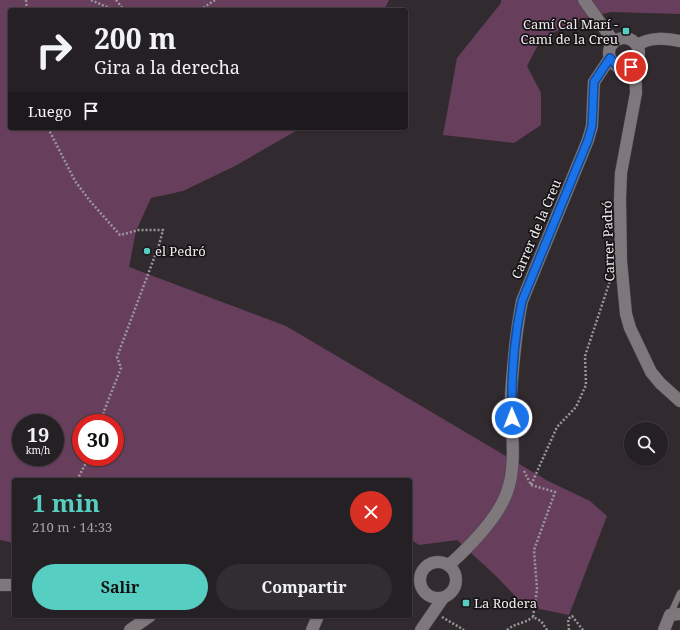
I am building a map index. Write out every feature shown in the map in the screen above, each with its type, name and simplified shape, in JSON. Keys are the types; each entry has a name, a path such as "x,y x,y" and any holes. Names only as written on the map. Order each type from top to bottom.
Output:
{"street":[{"path":"584,0 614,42"},
{"path":"626,38 637,45 640,51 638,60 631,67 622,68 615,65 610,58 610,50 614,42 626,38"},
{"path":"637,45 646,39 653,38 680,41"},
{"name":"Carrer de la Creu","path":"449,565 465,550 492,517 504,499 509,486 512,471 512,395 519,316 522,301 588,140 592,126 594,82 610,58"},
{"name":"Carrer Padró","path":"635,64 636,93 620,179 621,261 626,314 630,328 651,372 680,402"},
{"path":"441,562 449,565 455,573 455,586 448,595 443,598 437,599 426,595 422,590 419,579 424,568 428,564 441,562"},
{"path":"0,585 12,585"},
{"path":"421,630 443,598"},
{"path":"664,630 675,614"},
{"path":"130,630 147,618"},
{"path":"312,630 317,618"}],"lane":[{"path":"675,614 680,593"}],"path":[{"path":"91,0 109,8"},
{"path":"116,0 122,8"},
{"path":"203,8 216,0"},
{"path":"49,130 75,181 90,201 120,235 139,230 163,230 159,245 120,346 117,356 121,368 103,414"},
{"path":"531,485 557,427 576,407 586,385 585,356 610,281 621,261"},
{"path":"78,478 84,466"},
{"path":"507,630 515,624 525,623 533,616 538,589 534,550 555,492 531,485 522,467"},
{"path":"434,613 464,630"},
{"path":"533,616 541,621 547,630"},
{"path":"569,630 568,619 572,616 583,630"}],"shaded area":[{"path":"0,0 389,0 385,8 8,8 8,130 298,130 235,166 183,191 151,198 136,231 129,267 286,326 548,481 590,501 607,516 569,615 525,606 496,576 457,540 419,545 412,540 412,478 12,478 12,543 0,540"},
{"path":"501,0 680,0 680,14 611,12 581,19 541,39 527,66 541,93 541,125 514,143 443,135 457,58 501,3"}],"place":[{"name":"Camí Cal Marí - Camí de la Creu","path":"626,31"},
{"name":"el Pedró","path":"147,251"},
{"name":"La Rodera","path":"466,603"}],"route":[{"path":"512,418 512,395 519,316 522,301 526,288 588,140 592,126 593,87 596,76 610,58 618,67 631,67"}]}
